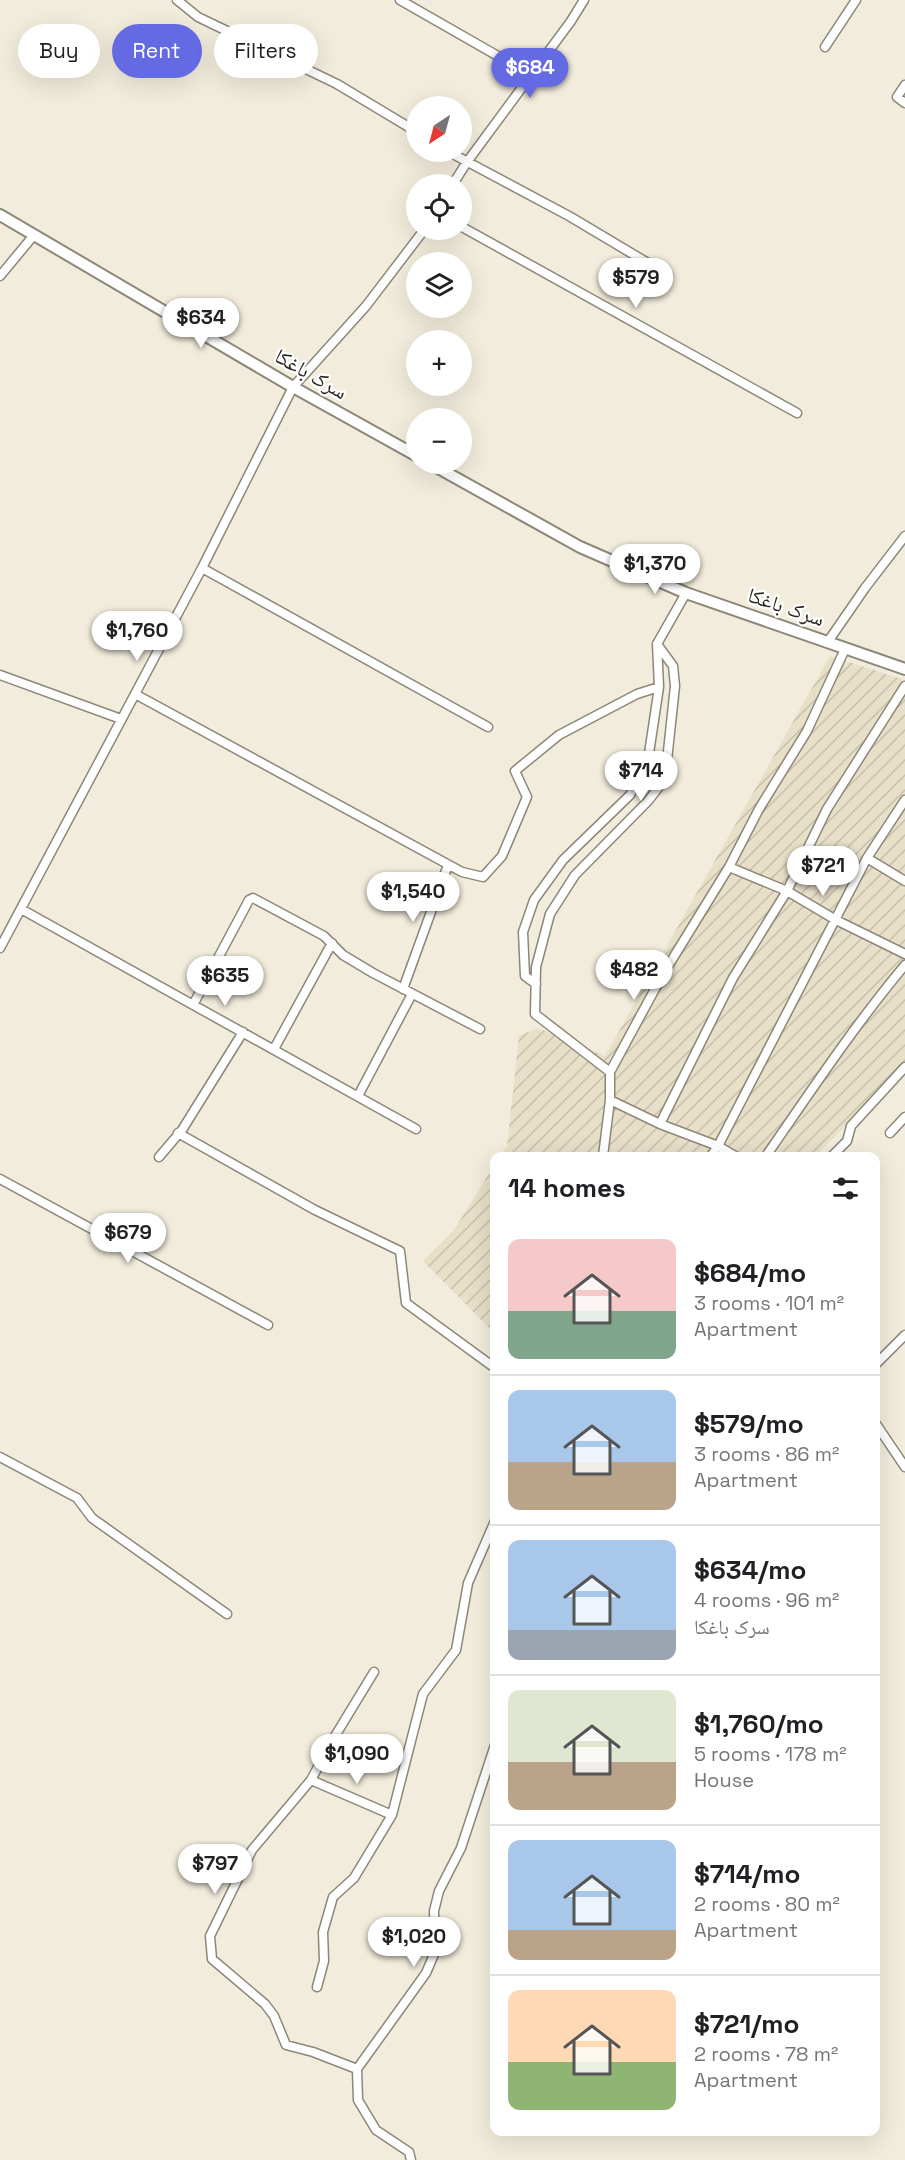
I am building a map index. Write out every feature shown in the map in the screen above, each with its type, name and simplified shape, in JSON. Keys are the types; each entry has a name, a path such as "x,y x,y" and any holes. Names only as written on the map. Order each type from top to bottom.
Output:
{"street":[{"path":"177,0 198,17 337,84 406,125"},
{"path":"400,0 531,75"},
{"path":"472,154 571,21 584,0"},
{"path":"825,47 856,0"},
{"path":"905,85 897,97 905,103"},
{"path":"459,174 466,162 569,216 668,275"},
{"name":"سرک باغکا","path":"0,215 293,387 406,450"},
{"path":"472,233 797,413"},
{"path":"0,276 34,235"},
{"path":"0,948 202,568 293,387 366,306 416,240"},
{"name":"سرک باغکا","path":"449,474 580,547 686,593 905,669"},
{"path":"827,643 905,536"},
{"path":"202,568 488,727"},
{"path":"536,984 525,976 523,932 534,900 563,860 630,795 648,760 659,687 657,644 686,593"},
{"path":"610,1072 536,1014 536,967 550,914 576,875 648,801 665,778 675,686 673,666 657,644"},
{"path":"604,1152 610,1100 610,1072 662,976 729,867 759,809 807,731 845,649"},
{"path":"0,675 122,719"},
{"path":"660,1124 733,978 787,891 828,809 905,686"},
{"path":"135,694 448,865 462,872 483,877 502,856 527,797 515,771 559,735 637,694 659,687"},
{"path":"714,1152 867,858 905,800"},
{"path":"867,858 905,880"},
{"path":"358,1096 408,992 448,865"},
{"path":"729,867 787,891 836,920 905,954"},
{"path":"193,1005 249,900 257,900 324,936 343,955 372,974 480,1029"},
{"path":"21,909 416,1129"},
{"path":"274,1049 332,944"},
{"path":"769,1152 882,993 905,965"},
{"path":"159,1157 182,1130 243,1032"},
{"path":"836,1152 847,1141 851,1126 905,1067"},
{"path":"610,1100 660,1124 728,1152"},
{"path":"890,1133 905,1117"},
{"path":"178,1133 315,1210 400,1251 406,1304 490,1364"},
{"path":"0,1179 268,1325"},
{"path":"880,1360 905,1335"},
{"path":"880,1430 905,1467"},
{"path":"0,1457 77,1498 92,1518 227,1614"},
{"path":"317,1987 324,1961 323,1932 333,1897 354,1878 392,1815 423,1694 456,1650 468,1583 490,1532"},
{"path":"357,2069 313,2052 286,2045 274,2016 265,2004 212,1959 210,1936 252,1850 311,1780 332,1740 374,1672"},
{"path":"411,2160 409,2152 376,2130 357,2100 357,2069 426,1973 435,1952 434,1911 439,1891 461,1848 490,1760"},
{"path":"311,1780 392,1815"}],"shaded area":[{"path":"830,656 905,680 905,1067 819,1152 503,1152 507,1146 519,1036 538,1028 605,1056"},
{"path":"490,1172 490,1329 423,1261 454,1230"}]}
